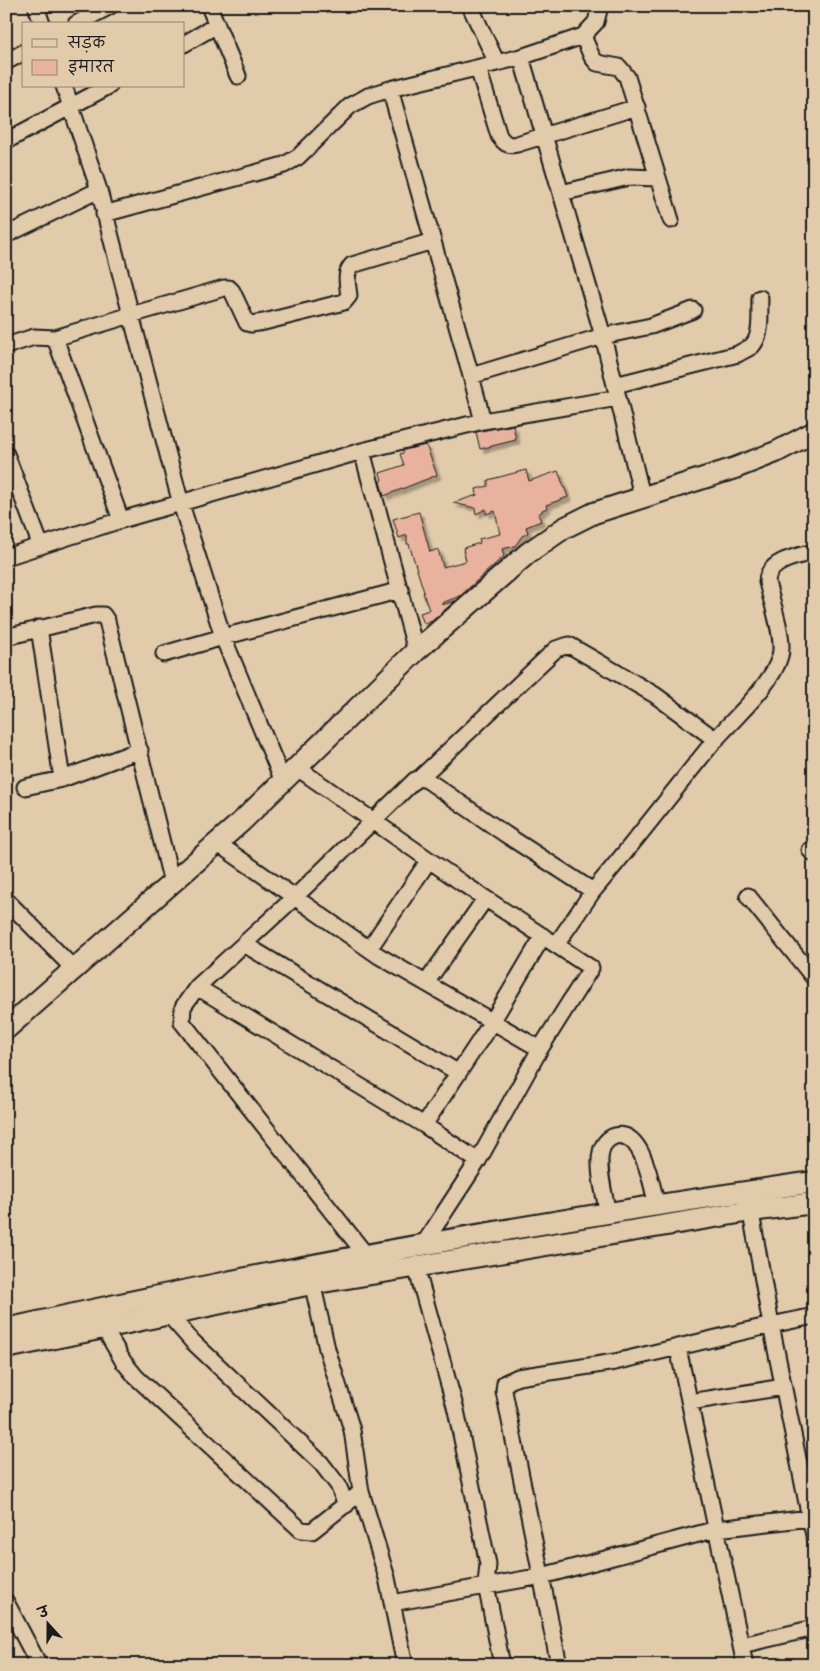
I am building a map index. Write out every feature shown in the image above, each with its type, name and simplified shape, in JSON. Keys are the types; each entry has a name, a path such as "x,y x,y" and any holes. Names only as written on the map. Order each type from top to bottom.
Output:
{"main road":[{"path":"6,1029 217,843 416,651 528,553 564,528 594,513 642,496 735,468 813,437"},
{"path":"6,1348 169,1315 310,1275 366,1255 748,1191 814,1182"},
{"path":"6,1329 109,1306 310,1275 416,1266 751,1211 814,1203"}],"street":[{"path":"36,6 41,22"},
{"path":"80,22 110,6"},
{"path":"209,6 238,76"},
{"path":"470,6 497,63"},
{"path":"104,214 284,165 298,157 350,106 368,96 521,57 583,36 591,30 596,22 600,6"},
{"path":"185,43 217,25"},
{"path":"583,36 592,57 597,63 619,67 627,77 671,220"},
{"path":"6,62 22,53"},
{"path":"521,57 603,336 642,496"},
{"path":"478,68 499,136 504,143 509,145 637,107"},
{"path":"65,88 98,190 182,504 222,637 289,774 373,822 485,899 591,968 540,1049 478,1161 423,1244"},
{"path":"6,142 105,88"},
{"path":"390,89 472,376 483,422"},
{"path":"561,193 630,177 658,178"},
{"path":"6,234 98,190"},
{"path":"6,346 34,337 55,338 224,288 229,288 232,291 247,323 264,322 344,302 349,296 347,274 352,265 433,241"},
{"path":"6,558 121,520 362,451 616,392 738,354 751,346 758,336 760,298"},
{"path":"472,376 603,336 651,326 693,310"},
{"path":"55,338 121,520"},
{"path":"362,451 416,651"},
{"path":"6,454 41,546"},
{"path":"556,945 593,891 630,849 716,740 773,673 781,655 780,636 767,575 779,563 814,552"},
{"path":"164,654 401,590"},
{"path":"6,637 96,615 103,615 107,621 172,883"},
{"path":"39,628 62,779"},
{"path":"366,1255 182,1022 182,1007 198,987 295,897 415,780 420,778 556,650 569,645 655,695 716,740"},
{"path":"25,787 62,779 140,750"},
{"path":"420,778 427,780 505,834 593,891"},
{"path":"217,843 369,949 540,1049"},
{"path":"369,949 429,860"},
{"path":"748,896 814,978"},
{"path":"426,983 485,899"},
{"path":"7,903 74,969"},
{"path":"424,1125 457,1072 492,1022 542,936"},
{"path":"244,944 457,1072"},
{"path":"198,987 424,1125 478,1161"},
{"path":"608,1214 601,1169 601,1151 604,1144 616,1136 626,1136 634,1141 640,1150 657,1206"},
{"path":"748,1191 771,1325 812,1517 814,1535"},
{"path":"416,1266 456,1410 488,1564 486,1585 502,1665"},
{"path":"310,1275 327,1349 352,1430 361,1492 387,1578 405,1665"},
{"path":"169,1315 192,1341 321,1463 338,1485 346,1505"},
{"path":"559,1665 504,1391 505,1383 518,1377 615,1362 814,1316"},
{"path":"104,1328 123,1361 136,1377 301,1530 312,1531 361,1492"},
{"path":"678,1348 745,1665"},
{"path":"690,1402 784,1387"},
{"path":"392,1603 542,1576 717,1529 812,1517"},
{"path":"6,1602 39,1665"},
{"path":"742,1645 814,1628"}],"building":[{"path":"513,425 516,440 480,449 476,432"},
{"path":"426,445 437,475 384,496 380,482 382,480 380,473 404,465 400,454 404,450"},
{"path":"526,470 529,481 558,471 568,497 546,505 547,508 538,514 541,521 526,527 528,533 522,536 515,546 502,549 504,556 460,596 442,603 442,605 455,601 432,621 424,624 420,613 429,610 424,592 409,544 407,544 407,535 399,538 393,519 419,512 430,552 438,549 443,567 466,561 463,548 480,543 479,539 500,534 495,511 486,514 486,509 476,514 475,508 453,503 477,495 476,489 488,486 488,480"}]}
